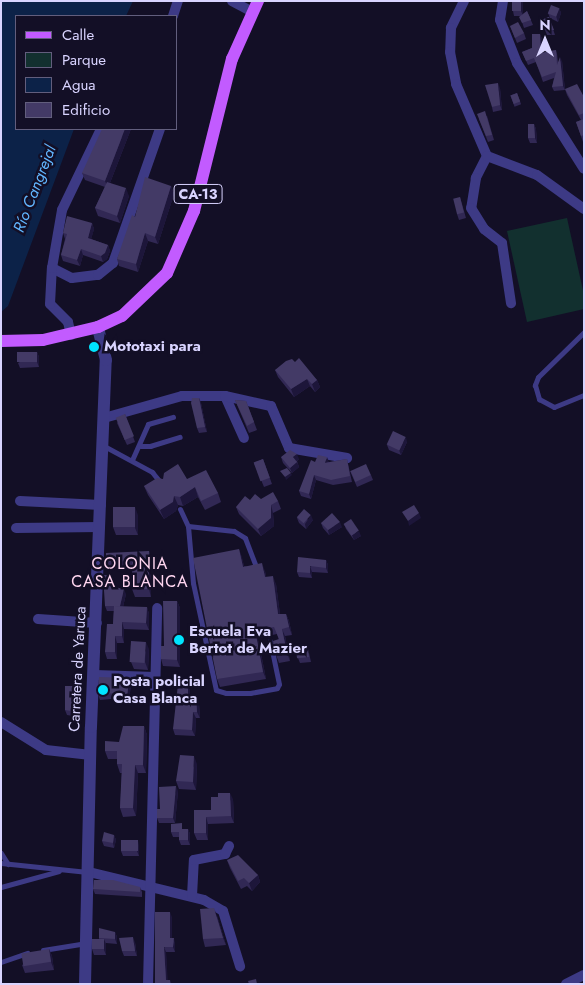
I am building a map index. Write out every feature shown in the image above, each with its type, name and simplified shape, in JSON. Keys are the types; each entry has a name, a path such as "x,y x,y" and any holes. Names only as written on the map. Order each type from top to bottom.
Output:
{"main road":[{"name":"CA-13","path":"1,341 71,335 98,327 122,316 167,273 180,248 194,211 232,59 255,6"}],"street":[{"path":"173,15 178,1"},
{"path":"232,1 255,6"},
{"path":"464,1 451,28 450,52 456,84 487,156 536,175 584,209"},
{"path":"503,1 500,20 517,63 584,169"},
{"path":"71,335 68,322 50,304 52,268 62,210 101,130"},
{"path":"52,268 72,278 98,275 114,263 160,130"},
{"path":"487,156 476,178 471,208 484,229 502,243 512,303"},
{"name":"Carretera de Yaruca","path":"85,984 91,754 106,360 98,327"},
{"path":"104,418 182,396 225,396 274,409 289,448 347,458"},
{"path":"225,396 244,438"},
{"path":"20,501 101,505"},
{"path":"16,528 100,527"},
{"path":"148,984 157,608"},
{"path":"38,619 97,623"},
{"path":"95,675 155,677"},
{"path":"1,722 46,750 91,754"},
{"path":"192,896 194,860 225,854 229,846"},
{"path":"89,872 150,884 192,896 222,910 240,966"},
{"path":"566,984 584,976"}],"lane":[{"path":"584,332 538,376 535,385 539,399 554,407 584,395"},
{"path":"132,460 140,446 148,424 173,417"},
{"path":"140,446 180,438"},
{"path":"103,446 152,472 164,485"},
{"path":"180,509 188,526 193,582 216,690 226,693 250,693 277,688 270,641"},
{"path":"188,526 234,531 245,538 256,567"},
{"path":"1,854 8,864"},
{"path":"1,863 89,872"},
{"path":"1,887 62,870"},
{"path":"40,951 87,943"},
{"path":"1,962 31,952"}],"green space":[{"path":"567,218 584,295 584,309 527,322 507,231"}],"water":[{"name":"Río Cangrejal","path":"1,1 133,1 126,15 15,15 15,130 74,130 8,306 1,312"}],"building":[{"path":"512,1 521,1 521,11 512,11"},
{"path":"551,5 559,8 556,17 548,13"},
{"path":"527,11 531,20 522,23 519,17"},
{"path":"549,17 554,30 545,30 541,20"},
{"path":"518,22 524,33 515,38 510,26"},
{"path":"532,34 540,34 541,53 556,50 557,65 560,57 563,86 552,87 556,72 542,77 534,58 526,61 522,52 532,48"},
{"path":"498,83 500,105 492,107 485,85"},
{"path":"577,84 584,97 584,113 579,115 565,89"},
{"path":"517,93 520,101 514,104 510,96"},
{"path":"485,111 492,135 486,136 477,114"},
{"path":"584,119 584,135 581,136 576,122"},
{"path":"528,124 534,124 535,138 528,138"},
{"path":"102,130 125,130 105,181 82,173"},
{"path":"145,177 171,186 155,237 145,233 136,264 117,259 132,215 135,217"},
{"path":"107,182 126,188 117,216 95,208"},
{"path":"460,197 464,213 457,214 453,199"},
{"path":"67,216 92,223 88,238 108,245 105,253 101,256 81,249 77,260 61,255 67,234 63,233"},
{"path":"17,352 37,352 37,362 17,362"},
{"path":"299,358 317,380 312,384 307,379 291,389 275,370 286,361 292,359 295,362"},
{"path":"192,398 199,398 205,427 197,428 191,403"},
{"path":"235,400 246,401 254,422 247,426"},
{"path":"125,414 134,436 125,440 116,418"},
{"path":"393,431 406,437 399,451 387,445"},
{"path":"290,450 297,454 293,457 297,462 290,468 281,457"},
{"path":"318,455 327,457 325,463 347,459 350,476 331,480 314,475 309,494 299,491 311,460 315,462"},
{"path":"263,459 270,478 260,481 254,462"},
{"path":"178,464 187,479 206,470 218,493 201,501 195,487 180,497 174,496 173,502 160,510 144,486 157,478 163,479 164,473"},
{"path":"366,464 371,475 355,482 350,471"},
{"path":"287,468 291,473 285,477 280,471"},
{"path":"273,492 278,501 271,505 271,518 258,529 236,507 245,496 250,500 255,494 261,499"},
{"path":"414,505 419,513 408,521 402,512"},
{"path":"113,507 135,507 135,527 113,527"},
{"path":"304,509 311,515 304,523 297,517"},
{"path":"332,513 340,522 328,530 321,523"},
{"path":"351,519 359,531 351,536 344,524"},
{"path":"239,549 243,567 262,563 265,577 273,576 278,614 286,614 289,627 282,629 287,653 276,655 273,641 279,639 274,627 255,630 263,672 217,679 193,558"},
{"path":"149,551 149,589 132,589 132,561 106,562 106,553"},
{"path":"298,557 326,560 326,568 310,566 310,573 297,572"},
{"path":"103,575 110,575 110,586 124,589 120,606 105,606"},
{"path":"163,601 177,601 177,660 161,659 161,646 164,646"},
{"path":"114,606 147,607 146,623 122,622 122,636 115,636 115,652 105,652 107,624 113,624"},
{"path":"131,641 146,642 144,663 130,662"},
{"path":"308,648 309,657 297,658 296,649"},
{"path":"99,677 129,678 127,698 121,698 121,693 98,694"},
{"path":"178,684 188,684 188,698 196,697 197,712 193,712 192,730 173,729"},
{"path":"65,686 75,686 77,712 65,710"},
{"path":"123,726 144,726 143,765 135,765 133,808 120,808 122,764 117,764 117,751 105,751 105,741 119,742"},
{"path":"180,755 194,756 193,782 176,781"},
{"path":"176,786 173,818 157,818 157,809 160,809 159,787"},
{"path":"218,793 230,793 231,816 206,817 206,833 194,833 194,810 211,810 211,797 218,797"},
{"path":"182,823 182,829 188,829 188,840 179,840 179,832 171,832 171,824"},
{"path":"104,832 114,835 113,843 102,841"},
{"path":"121,840 138,840 138,851 121,851"},
{"path":"238,855 258,875 249,883 244,878 238,881 227,860"},
{"path":"94,880 113,880 140,887 140,892 93,889"},
{"path":"214,908 223,938 203,939 200,909"},
{"path":"155,912 170,912 170,938 174,938 173,947 164,947 166,980 170,980 170,984 155,984"},
{"path":"99,928 115,932 115,939 99,938"},
{"path":"133,937 135,951 122,951 119,938"},
{"path":"92,939 104,939 104,949 92,949"},
{"path":"49,949 51,962 23,966 21,953"},
{"path":"256,979 257,984 249,984 248,981"}],"place":[{"name":"Mototaxi para","path":"94,347"},
{"name":"Escuela Eva Bertot de Mazier","path":"179,640"},
{"name":"Posta policial Casa Blanca","path":"103,690"}],"district":[{"name":"COLONIA CASA BLANCA","path":"130,573"}]}
